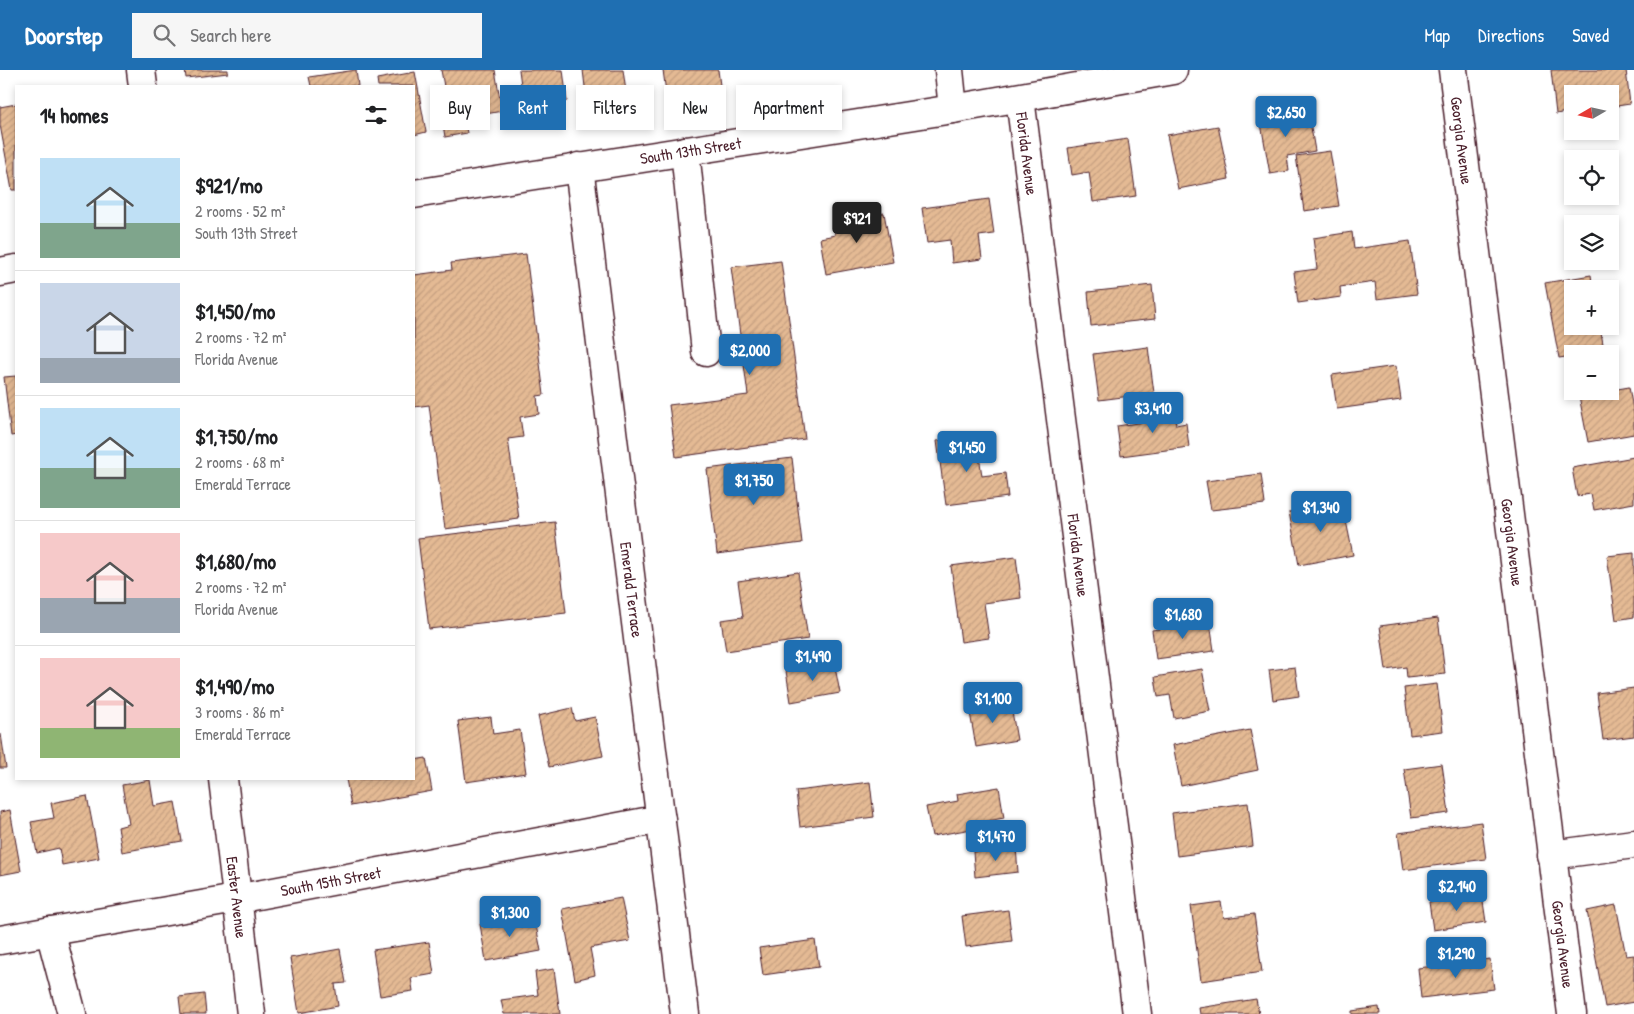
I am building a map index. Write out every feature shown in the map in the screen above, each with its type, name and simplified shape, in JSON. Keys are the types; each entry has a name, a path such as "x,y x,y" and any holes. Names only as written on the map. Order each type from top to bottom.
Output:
{"street":[{"path":"141,70 143,85"},
{"path":"949,70 953,109"},
{"name":"South 13th Street","path":"415,194 953,109 1173,70"},
{"name":"Georgia Avenue","path":"1452,70 1572,1014"},
{"name":"Florida Avenue","path":"1020,98 1137,1014"},
{"path":"685,151 706,352"},
{"name":"Emerald Terrace","path":"579,167 685,1014"},
{"path":"0,272 15,270"},
{"name":"Easter Avenue","path":"223,780 251,1014"},
{"name":"South 15th Street","path":"0,940 236,899 661,819"},
{"path":"1551,855 1634,844"},
{"path":"50,931 66,1013"}],"building":[{"path":"185,70 228,70 228,73 186,78"},
{"path":"356,70 358,85 311,85 309,77"},
{"path":"441,70 495,70 500,111 490,113 490,85 444,85"},
{"path":"519,70 563,70 565,85 521,85"},
{"path":"583,70 623,70 625,85 585,85"},
{"path":"663,70 718,70 720,85 665,85"},
{"path":"1551,70 1626,70 1630,104 1619,106 1619,85 1564,85 1564,112 1556,114"},
{"path":"415,72 426,132 415,135 415,85 378,85 377,79"},
{"path":"15,104 15,190 12,190 0,125 0,107"},
{"path":"1308,110 1315,151 1287,156 1289,171 1270,174 1260,118"},
{"path":"1218,126 1229,179 1178,189 1167,135"},
{"path":"444,130 466,130 467,133 445,137"},
{"path":"1128,139 1136,196 1093,202 1089,172 1072,175 1068,148"},
{"path":"1330,151 1339,206 1304,211 1296,156"},
{"path":"989,199 994,234 979,236 982,259 952,263 950,240 927,243 922,208"},
{"path":"884,213 893,262 826,274 820,238 835,235 833,222"},
{"path":"1352,232 1354,249 1410,241 1417,294 1377,299 1375,282 1340,287 1341,297 1298,303 1294,272 1317,269 1313,238"},
{"path":"526,254 544,395 537,396 539,414 520,417 523,437 508,439 519,519 445,529 429,405 415,407 415,275 452,270 451,263"},
{"path":"781,261 805,439 676,457 669,405 748,395 731,267"},
{"path":"1591,275 1592,280 1564,280 1564,335 1602,335 1603,345 1564,345 1564,357 1559,358 1545,283"},
{"path":"1152,285 1155,319 1091,326 1088,292"},
{"path":"1148,347 1154,393 1099,400 1093,354"},
{"path":"1396,366 1401,400 1337,409 1332,375"},
{"path":"15,376 15,435 11,436 4,377"},
{"path":"1629,387 1634,415 1634,434 1588,442 1580,400 1619,400 1619,389"},
{"path":"1174,406 1176,425 1186,423 1189,447 1121,456 1117,426 1151,421 1149,409"},
{"path":"976,435 982,476 1005,473 1008,497 946,505 937,441"},
{"path":"1634,457 1634,503 1594,510 1591,494 1577,496 1572,468"},
{"path":"792,458 802,543 717,554 707,469"},
{"path":"1261,474 1265,504 1211,510 1206,481"},
{"path":"1342,501 1353,555 1299,565 1289,512"},
{"path":"555,522 566,613 429,629 418,538"},
{"path":"1634,553 1634,617 1616,620 1607,556"},
{"path":"1016,557 1021,598 984,603 989,638 961,642 951,566"},
{"path":"798,572 808,639 726,651 721,620 743,617 738,581"},
{"path":"1438,618 1445,674 1407,678 1406,667 1386,670 1380,626"},
{"path":"1210,622 1214,651 1156,659 1152,630"},
{"path":"834,662 840,693 791,702 786,671"},
{"path":"1295,667 1299,696 1273,700 1269,670"},
{"path":"1202,669 1210,711 1174,718 1170,695 1158,697 1155,677"},
{"path":"1437,684 1443,731 1410,735 1404,688"},
{"path":"1634,688 1634,736 1603,740 1597,693"},
{"path":"1010,700 1017,740 976,747 969,707"},
{"path":"572,708 575,721 595,717 603,756 549,767 538,716"},
{"path":"491,717 493,734 520,730 526,773 466,782 458,721"},
{"path":"1250,730 1258,770 1181,786 1173,745"},
{"path":"1,734 6,768 0,768"},
{"path":"426,758 432,791 351,806 346,780 415,780 415,760"},
{"path":"1442,764 1449,813 1411,818 1404,769"},
{"path":"150,780 154,806 175,802 182,841 122,852 118,827 129,824 122,785"},
{"path":"870,782 874,817 800,827 796,791"},
{"path":"999,787 1004,818 982,822 983,827 932,836 926,807 958,801 957,794"},
{"path":"87,796 99,858 62,865 59,848 37,853 31,822 54,818 51,803"},
{"path":"1248,803 1253,846 1177,856 1172,813"},
{"path":"10,810 21,871 0,875 0,812"},
{"path":"1481,822 1486,859 1403,870 1398,833"},
{"path":"1016,847 1018,872 975,877 973,852"},
{"path":"1482,895 1486,922 1433,930 1429,902"},
{"path":"621,898 630,941 590,948 595,975 575,980 562,909"},
{"path":"1221,902 1224,918 1254,914 1262,972 1201,981 1191,906"},
{"path":"1616,905 1626,956 1634,955 1634,1002 1605,1007 1587,911"},
{"path":"1008,910 1012,941 966,947 962,916"},
{"path":"534,915 541,951 486,961 480,924"},
{"path":"815,940 819,967 763,975 759,948"},
{"path":"429,942 434,974 411,978 413,991 380,996 373,950"},
{"path":"340,949 346,983 335,984 338,1006 299,1013 290,958"},
{"path":"1490,959 1494,989 1421,998 1418,968"},
{"path":"554,969 560,1014 504,1014 501,1000 538,995 535,972"},
{"path":"204,994 206,1014 181,1014 179,997"},
{"path":"1256,999 1259,1014 1200,1014 1199,1008"},
{"path":"1379,1007 1380,1014 1352,1014 1352,1011"}]}
